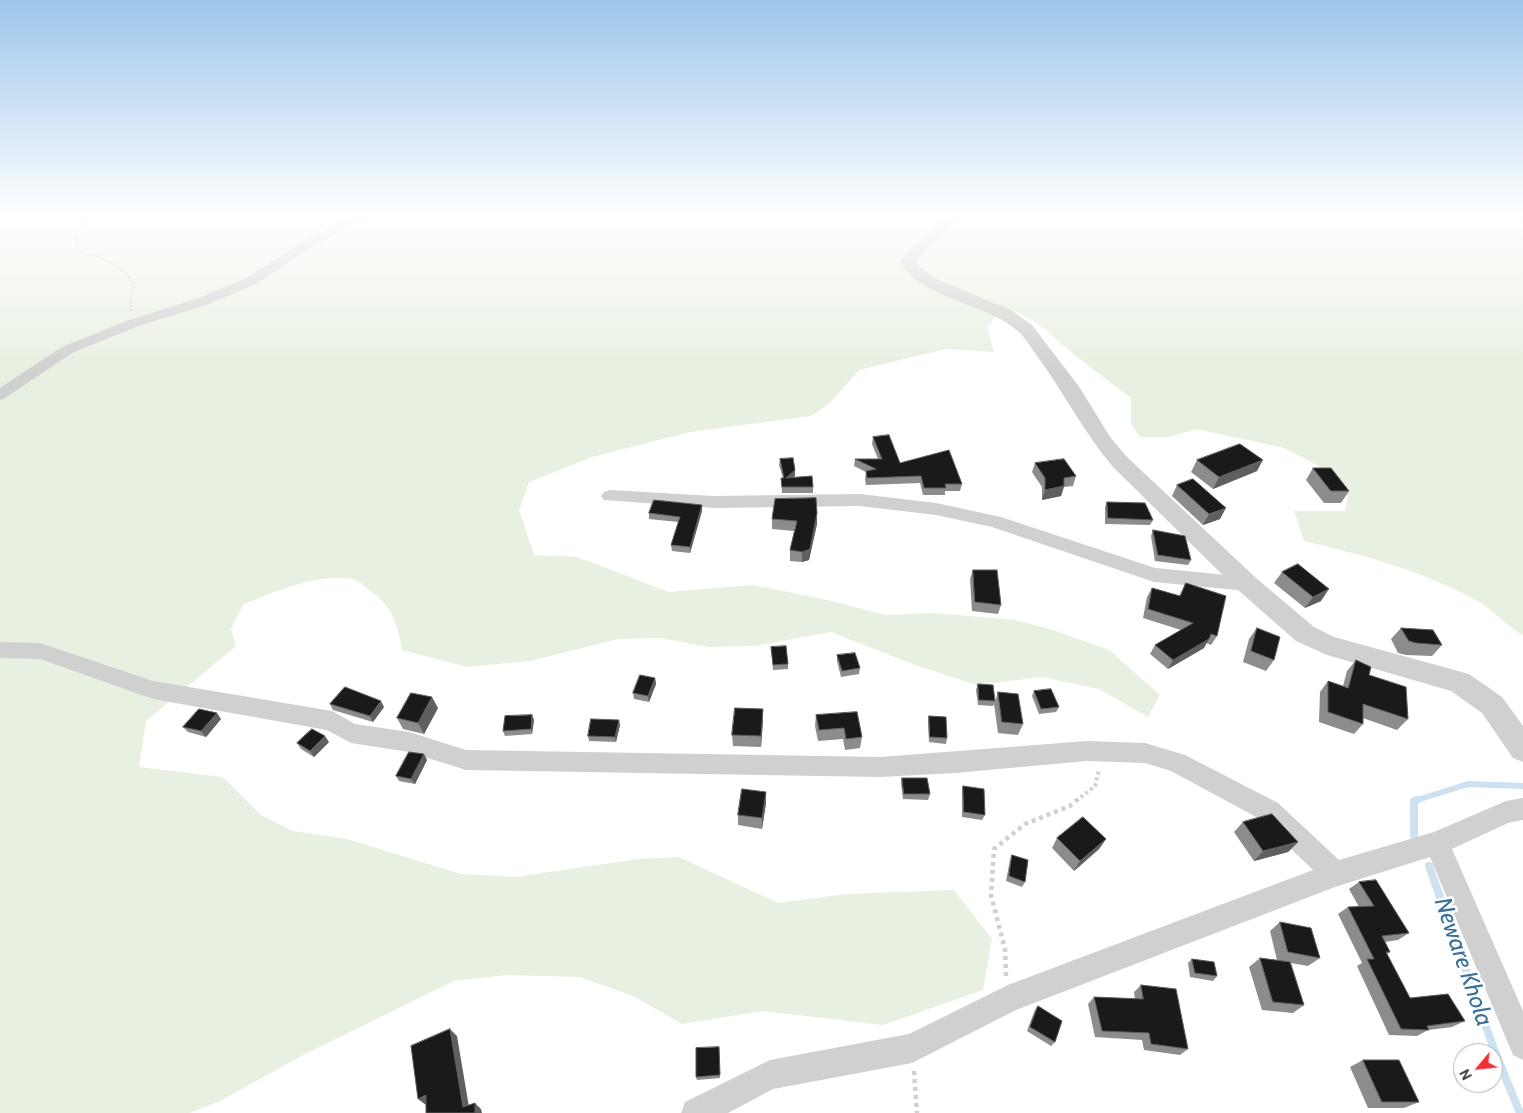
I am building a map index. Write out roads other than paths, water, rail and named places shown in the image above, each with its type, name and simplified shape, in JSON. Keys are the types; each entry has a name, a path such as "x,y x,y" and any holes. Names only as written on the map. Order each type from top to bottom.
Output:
{"street":[{"path":"0,395 67,350 131,324 201,302 251,281 269,269"},
{"path":"912,269 945,289 1005,314 1026,329 1073,392 1108,449 1247,584 1314,640 1447,677 1471,689 1492,705 1523,749"},
{"path":"610,496 714,502 860,500 936,509 995,521 1154,575 1247,584"},
{"path":"0,650 40,651 154,690 332,721 351,733 409,742 466,760 505,759 591,763 881,767 1087,751 1145,753 1177,762 1269,811 1335,874"},
{"path":"696,1113 770,1075 912,1048 1008,1000 1335,874 1437,843 1506,812 1523,809"},
{"path":"1437,843 1523,1046"}],"waterway":[{"name":"Neware Khola","path":"1414,801 1468,784 1523,786"},
{"name":"Neware Khola","path":"1414,801 1414,835"},
{"name":"Neware Khola","path":"1429,866 1495,1052 1520,1113"}]}
